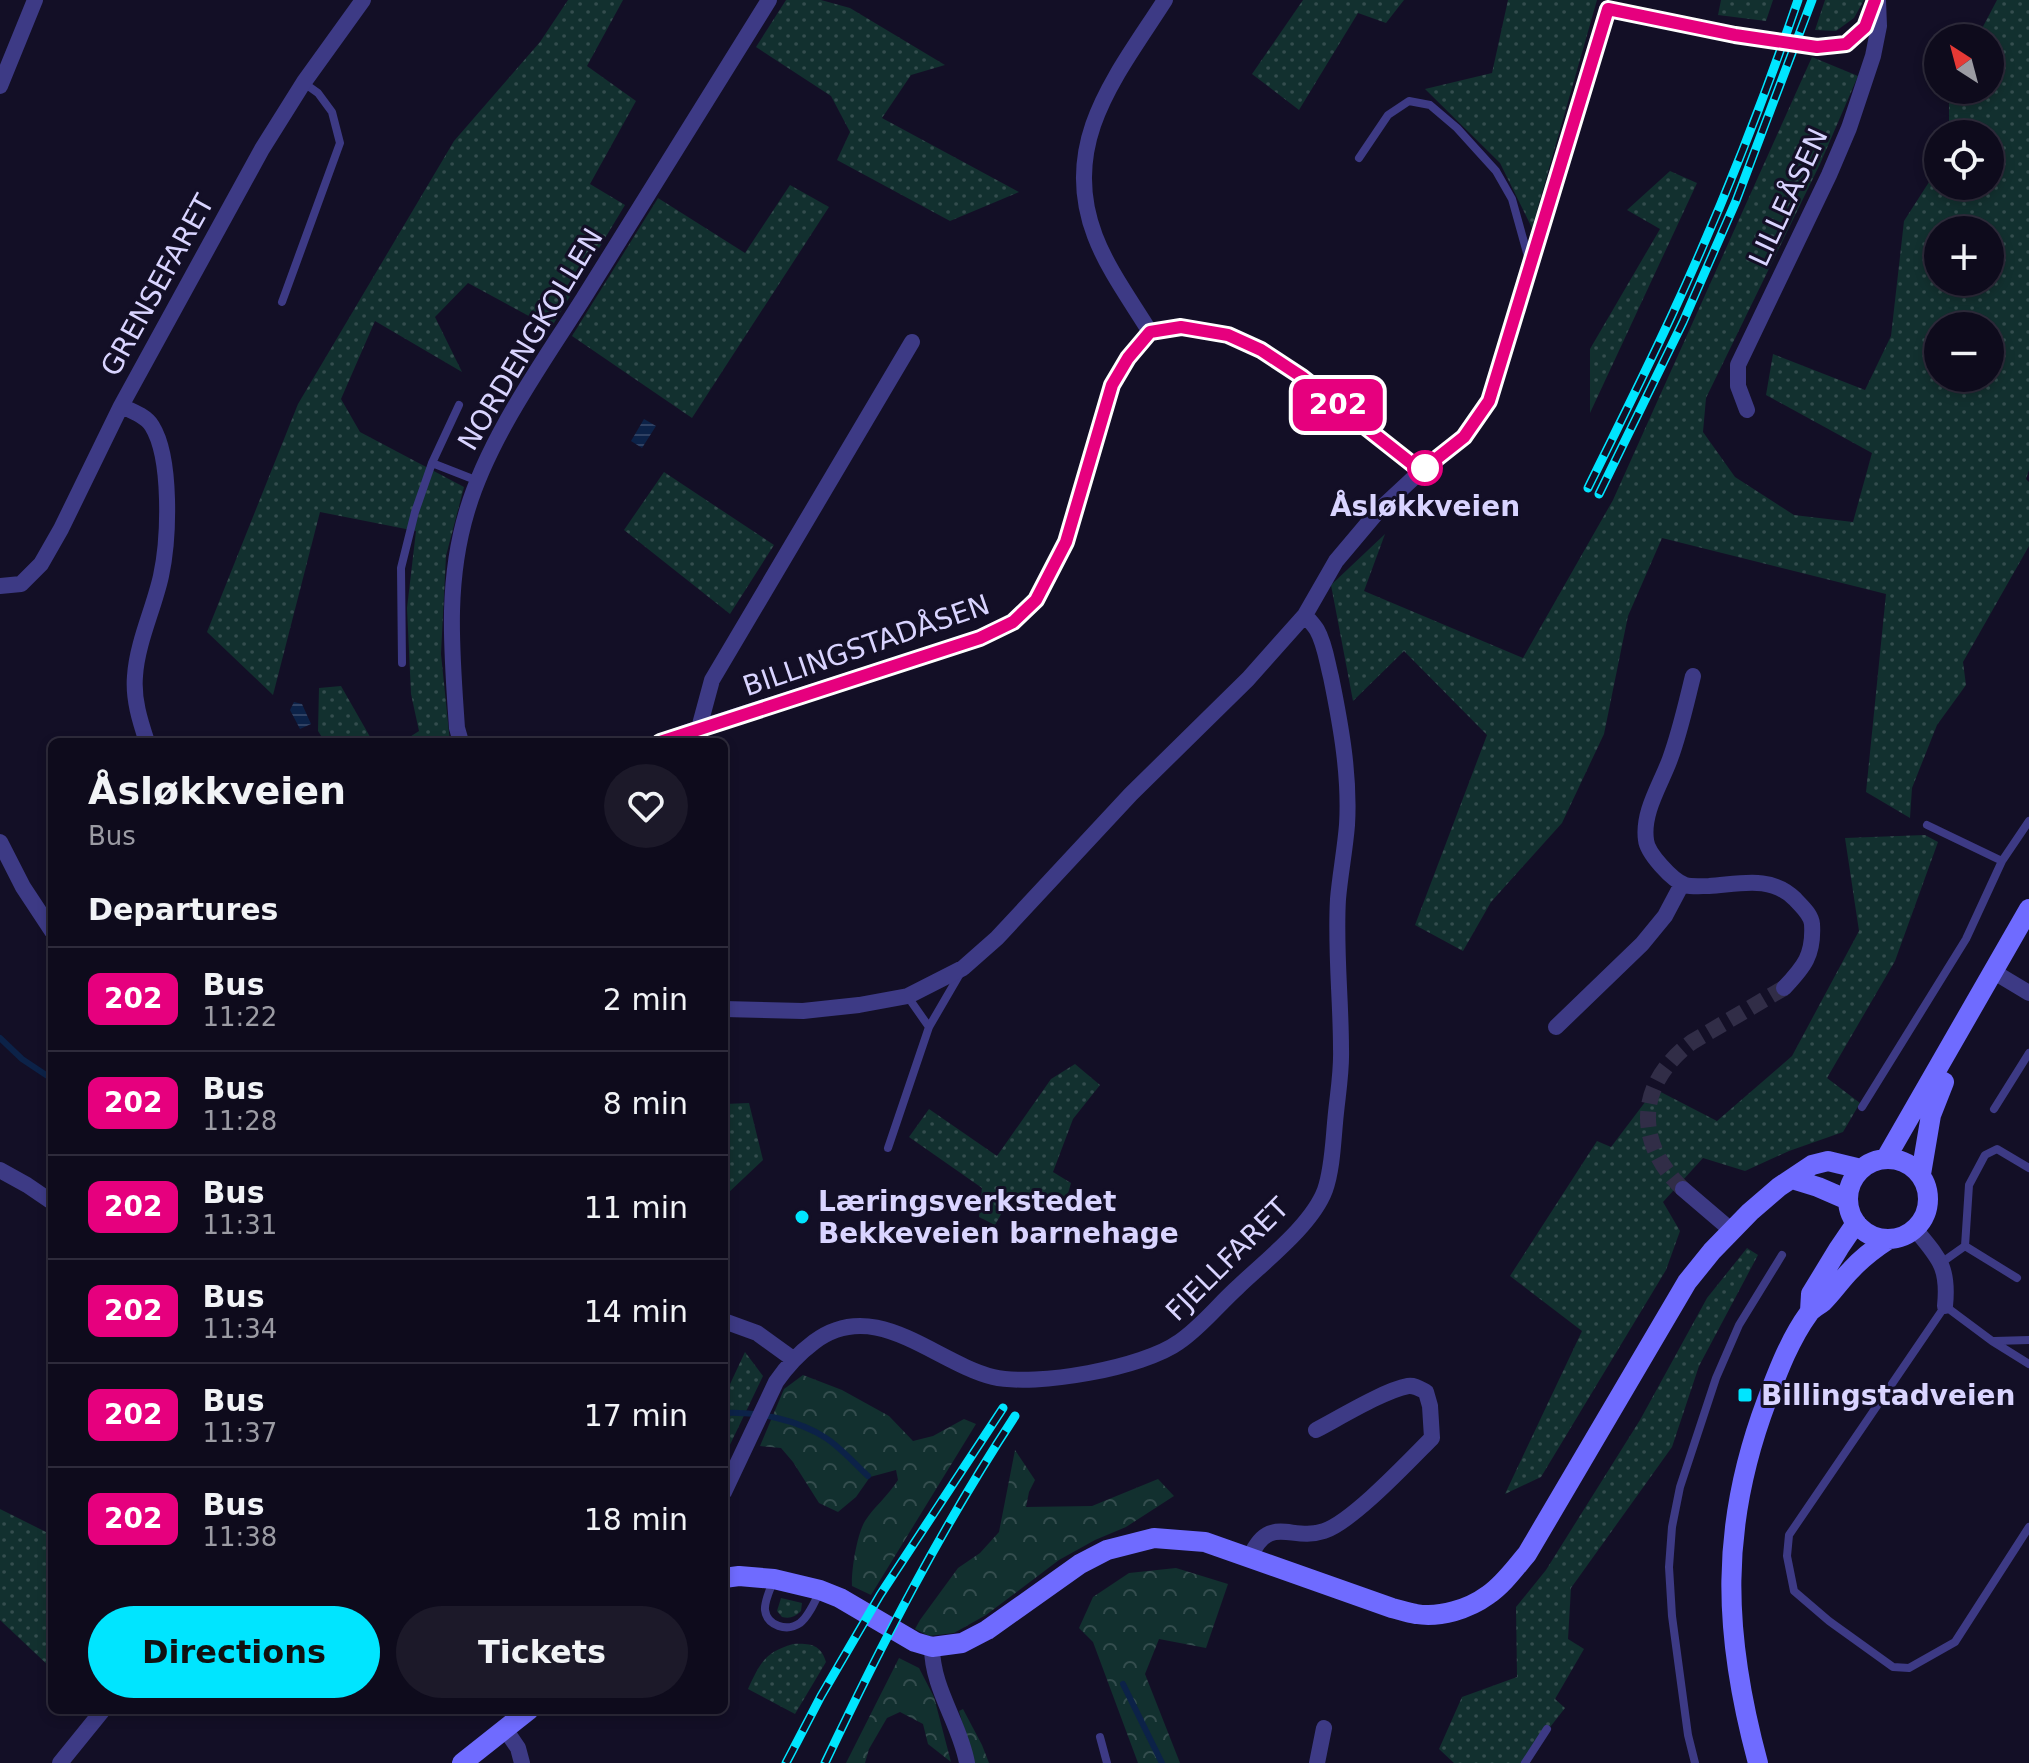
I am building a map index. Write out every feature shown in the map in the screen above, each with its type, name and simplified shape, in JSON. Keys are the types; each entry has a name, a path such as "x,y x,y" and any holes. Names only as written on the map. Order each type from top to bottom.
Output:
{"main road":[{"path":"1921,1174 1927,1132 1937,1095 2029,909"},
{"path":"1886,1158 2029,928"},
{"path":"1758,1763 1745,1714 1734,1642 1731,1591 1733,1534 1741,1486 1758,1424 1784,1357 1810,1311 1872,1250 1889,1239 1907,1235 1925,1218 1929,1203 1928,1188 1921,1174 1906,1162 1886,1158 1873,1161 1861,1169 1851,1183 1848,1200 1856,1223 1871,1235 1889,1239"},
{"path":"728,1577 774,1579 820,1590 840,1598 915,1642 932,1647 962,1643 987,1630 1080,1564 1107,1550 1154,1538 1205,1542 1320,1584 1418,1615 1441,1614 1494,1601 1527,1554 1687,1282 1731,1230 1764,1199 1812,1165 1828,1161 1861,1169"},
{"path":"1792,1179 1848,1200"},
{"path":"1810,1311 1811,1294 1856,1223"},
{"path":"462,1763 524,1714"}],"street":[{"path":"0,86 35,0"},
{"name":"GRENSEFARET","path":"0,586 21,584 41,564 121,406 262,149 304,82 363,0"},
{"name":"NORDENGKOLLEN","path":"460,738 450,635 452,594 466,512 486,460 769,0"},
{"path":"1165,0 1106,92 1086,146 1084,192 1088,214 1111,267 1150,332 1181,327 1228,335 1261,350 1302,377 1421,471"},
{"name":"LILLEÅSEN","path":"1530,263 1608,9 1735,35 1817,47 1846,44 1865,27 1876,0"},
{"name":"LILLEÅSEN","path":"1747,410 1738,386 1738,365 1849,128 1873,56 1879,26 1876,0"},
{"path":"728,1009 803,1011 908,996 963,968 997,938 1131,794 1248,679 1305,615 1336,561 1379,510 1464,437 1489,401 1530,263"},
{"name":"BILLINGSTADÅSEN","path":"671,738 980,638 1013,622 1036,600 1066,542 1112,385 1128,358 1150,332"},
{"name":"BILLINGSTADÅSEN","path":"699,728 712,680 912,342"},
{"path":"121,406 151,423 162,451 167,494 166,541 161,576 135,676 138,715 146,738"},
{"name":"FJELLFARET","path":"728,1483 776,1382 793,1359 835,1329 867,1326 901,1335 994,1377 1021,1379 1072,1375 1150,1358 1187,1336 1306,1221 1325,1191 1332,1158 1342,1052 1337,921 1347,796 1340,723 1324,649 1317,630 1305,615"},
{"path":"1693,676 1670,758 1649,808 1645,841 1652,857 1682,884 1695,887 1757,882 1774,884 1801,905 1811,919 1809,956 1800,972 1784,988"},
{"path":"0,842 23,887 48,925"},
{"path":"1556,1027 1642,944 1665,916 1682,884"},
{"path":"1998,974 2029,993"},
{"path":"0,1170 48,1199"},
{"path":"1683,1189 1731,1230"},
{"path":"1915,1229 1941,1263 1947,1284 1945,1306"},
{"path":"728,1322 757,1333 793,1359"},
{"path":"1250,1557 1262,1538 1277,1531 1308,1534 1327,1530 1351,1514 1432,1438 1430,1406 1426,1392 1409,1386 1316,1430"},
{"path":"932,1647 933,1670 967,1763"},
{"path":"60,1763 100,1714"},
{"path":"1317,1763 1324,1728"},
{"path":"505,1729 518,1748 522,1763"}],"lane":[{"path":"282,302 340,143 332,112 318,93 304,82"},
{"path":"1359,158 1388,115 1409,101 1430,105 1457,128 1496,171 1512,199 1530,263"},
{"path":"402,663 401,568 415,512 432,463 459,405"},
{"path":"432,463 478,481"},
{"path":"1862,1107 1966,939 2002,861 2029,821"},
{"path":"1927,825 2002,861"},
{"path":"888,1148 929,1027 963,968"},
{"path":"908,996 929,1027"},
{"path":"1994,1109 2029,1053"},
{"path":"1965,1246 1969,1185 1985,1155 1997,1149 2029,1168"},
{"path":"1941,1263 1965,1246"},
{"path":"1965,1246 2017,1278"},
{"path":"1695,1763 1688,1735 1672,1616 1669,1567 1672,1527 1680,1487 1716,1378 1739,1325 1782,1255"},
{"path":"2029,1364 1945,1306 1789,1535 1787,1556 1794,1591 1829,1621 1893,1667 1909,1668 1955,1642 2029,1527"},
{"path":"1992,1341 2029,1340"},
{"path":"774,1579 765,1609 776,1626 789,1628 801,1622 820,1590"},
{"path":"1525,1763 1547,1729"},
{"path":"1100,1737 1107,1763"}],"green space":[{"path":"568,0 623,0 587,66 636,101 590,184 625,205 551,328 468,283 435,317 462,372 375,321 341,399 360,432 464,487 446,556 441,654 450,738 408,738 419,731 411,694 407,608 416,531 320,512 273,695 207,632 298,404 454,141 540,42"},
{"path":"786,0 821,0 850,8 945,65 911,75 882,118 1019,192 950,221 837,160 850,132 831,96 756,47"},
{"path":"1303,0 1404,0 1386,23 1358,13 1299,110 1252,74"},
{"path":"1508,0 1597,0 1532,228 1500,163 1425,89 1492,73"},
{"path":"1721,0 1773,0 1766,21 1718,15"},
{"path":"1825,0 1864,0 1854,18 1836,31 1815,30"},
{"path":"1997,0 2029,0 2029,470 2026,479 2029,482 2029,546 1963,662 1966,685 1937,725 1912,788 1910,818 1866,792 1886,594 1662,538 1628,616 1604,734 1562,823 1491,902 1463,951 1415,925 1487,735 1404,651 1353,701 1331,585 1385,534 1364,591 1523,658 1613,500 1812,57 1858,76 1820,164 1706,398 1703,432 1735,477 1794,515 1853,522 1872,453 1766,395 1773,354 1865,390 1891,336 1904,221 1924,190 1924,200 2004,200 2004,120 1949,120 1949,104 2004,104 2004,24 1984,24"},
{"path":"1670,171 1697,183 1590,413 1590,349 1660,229 1627,210"},
{"path":"790,185 829,207 692,418 572,336 658,198 745,253"},
{"path":"664,472 774,545 730,614 624,530"},
{"path":"341,686 371,738 322,738 318,731 319,688"},
{"path":"1925,835 1938,842 1895,961 1827,1078 1860,1103 1843,1132 1745,1171 1703,1158 1663,1202 1680,1231 1666,1270 1541,1477 1505,1494 1582,1331 1510,1276 1597,1141 1611,1147 1655,1089 1717,1121 1792,1056 1859,931 1845,838"},
{"path":"1075,1064 1100,1085 1073,1119 1053,1172 1071,1183 1063,1211 1013,1193 995,1225 979,1217 982,1188 909,1137 929,1109 997,1156 1051,1079"},
{"path":"749,1103 763,1160 728,1193 728,1104"},
{"path":"1747,1248 1758,1255 1699,1366 1672,1447 1571,1588 1568,1639 1584,1649 1555,1699 1565,1708 1522,1763 1454,1763 1439,1749 1462,1697 1517,1677 1516,1607 1546,1570 1640,1420 1707,1298"},
{"path":"745,1352 763,1376 728,1449 728,1388"},
{"path":"803,1375 842,1390 889,1416 913,1441 933,1436 964,1419 976,1424 871,1595 852,1586 855,1553 865,1521 898,1480 896,1470 870,1477 856,1497 838,1512 819,1503 781,1448 760,1446 784,1389"},
{"path":"1015,1450 1035,1480 1026,1507 1092,1506 1158,1479 1174,1496 1126,1527 1059,1560 986,1615 954,1633 929,1636 915,1629 958,1568 980,1553 999,1532"},
{"path":"0,1509 48,1533 48,1665 0,1620"},
{"path":"1176,1568 1228,1584 1206,1648 1159,1639 1145,1674 1180,1763 1138,1763 1093,1642 1079,1628 1093,1597 1129,1573"},
{"path":"781,1598 802,1603 801,1611 792,1617 782,1617 777,1611"},
{"path":"793,1644 814,1646 826,1662 795,1714 748,1689 764,1660"},
{"path":"899,1658 919,1668 934,1697 951,1762 928,1744 923,1724 900,1712 887,1718 869,1749 865,1763 846,1763"},
{"path":"963,1709 989,1763 974,1763 959,1711"}],"water":[{"path":"644,419 656,426 642,448 631,441"},
{"path":"294,702 302,704 311,724 300,729 290,710"}],"waterway":[{"path":"0,1038 22,1059 48,1076"},
{"path":"728,1413 763,1415 803,1426 832,1442 868,1476"},
{"path":"1123,1684 1162,1763"}],"tunnel":[{"path":"1683,1189 1667,1171 1649,1132 1648,1113 1660,1076 1692,1042 1784,988"}],"railway":[{"path":"1588,488 1706,239 1754,121 1798,0"},
{"path":"1599,494 1683,322 1736,201 1812,0"},
{"path":"786,1763 880,1595 1003,1408"},
{"path":"825,1763 914,1586 1015,1416"}],"bus line":[{"name":"202","path":"671,738 980,638 1013,622 1036,600 1066,542 1112,385 1128,358 1150,332 1181,327 1228,335 1261,350 1302,377 1421,471 1464,437 1489,401 1608,9 1735,35 1817,47 1846,44 1865,27 1875,0"}],"place":[{"name":"Åsløkkveien","path":"1425,468"},
{"name":"Læringsverkstedet Bekkeveien barnehage","path":"802,1217"},
{"name":"Billingstadveien","path":"1745,1395"}]}
